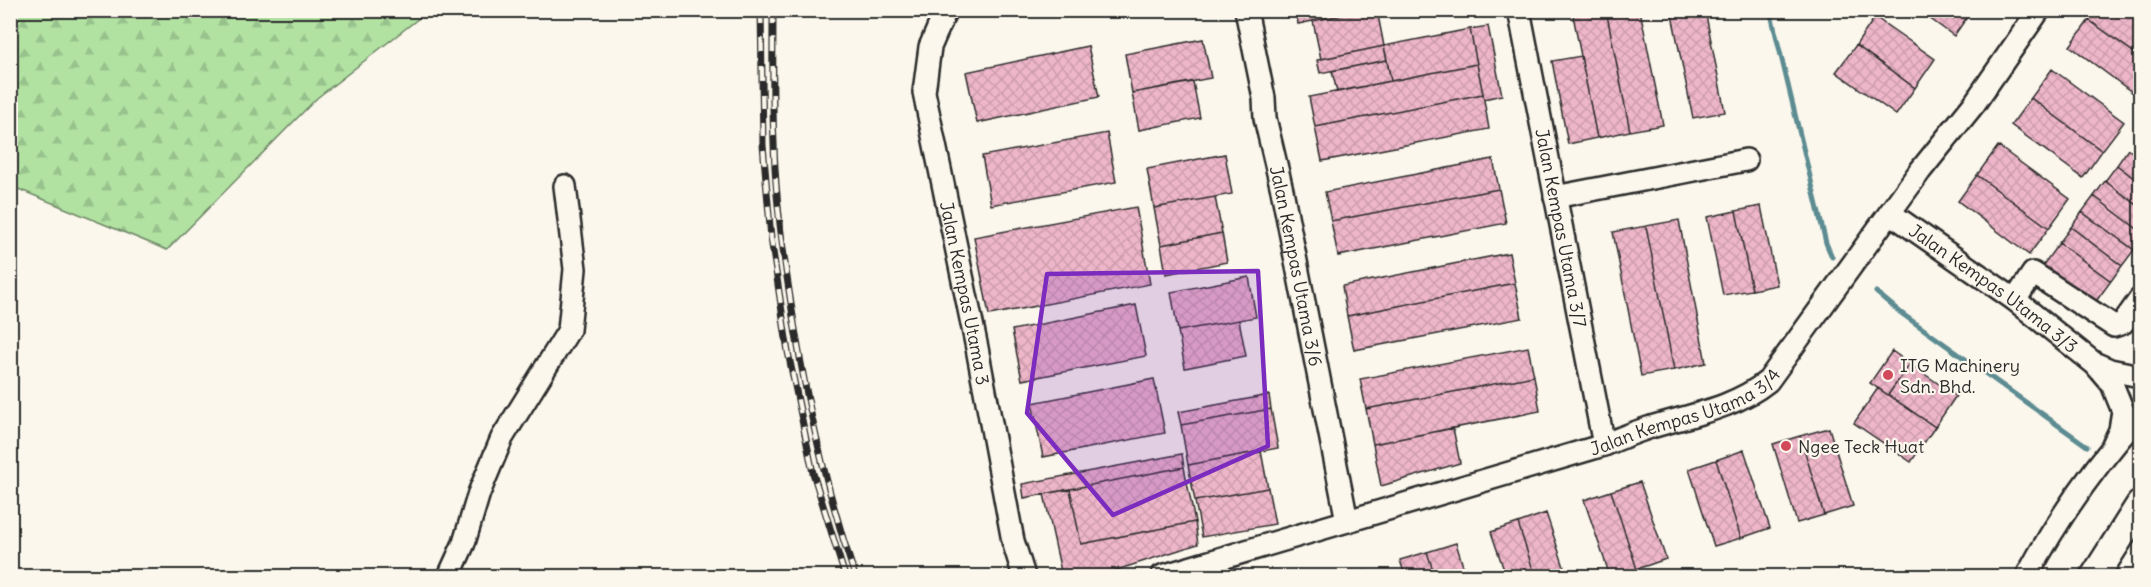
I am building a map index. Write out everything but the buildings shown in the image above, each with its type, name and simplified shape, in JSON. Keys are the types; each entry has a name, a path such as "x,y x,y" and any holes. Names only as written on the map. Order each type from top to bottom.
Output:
{"main road":[{"path":"2096,576 2140,505"},
{"path":"2115,576 2140,536"}],"street":[{"name":"Jalan Kempas Utama 3","path":"946,10 930,47 924,92 977,348 1013,541 1024,576"},
{"name":"Jalan Kempas Utama 3/6","path":"1246,10 1264,98 1265,118 1282,190 1347,521"},
{"name":"Jalan Kempas Utama 3/7","path":"1519,10 1604,445"},
{"name":"Jalan Kempas Utama 3/4","path":"1162,576 1604,445 1743,398 1767,381 1942,141 1974,104 2039,10"},
{"path":"1555,197 1746,160"},
{"path":"449,576 464,543 480,493 502,438 569,330 575,269 565,186"},
{"name":"Jalan Kempas Utama 3/3","path":"1890,213 2015,300 2095,364 2112,384 2123,411 2120,430 2113,445"},
{"name":"Jalan Kempas Utama 3/3","path":"2015,300 2032,273 2114,326 2123,323 2140,299"},
{"name":"Jalan Kempas Utama 3/3","path":"2095,364 2110,370 2140,376"},
{"path":"2027,576 2078,492 2113,445 2140,415"}],"highlighted area":[{"path":"1258,271 1268,446 1113,515 1027,413 1047,274"}],"green space":[{"path":"10,11 428,11 317,98 167,250 11,186"}],"waterway":[{"path":"1770,10 1826,243 1832,257"},
{"path":"1876,292 1901,313 2087,446"}],"railway":[{"path":"761,10 763,145 771,238 788,352 813,473 845,576"},
{"path":"773,10 775,162 784,259 816,438 855,576"}],"place":[{"name":"ITG Machinery Sdn. Bhd.","path":"1888,375"},
{"name":"Ngee Teck Huat","path":"1786,446"}]}
